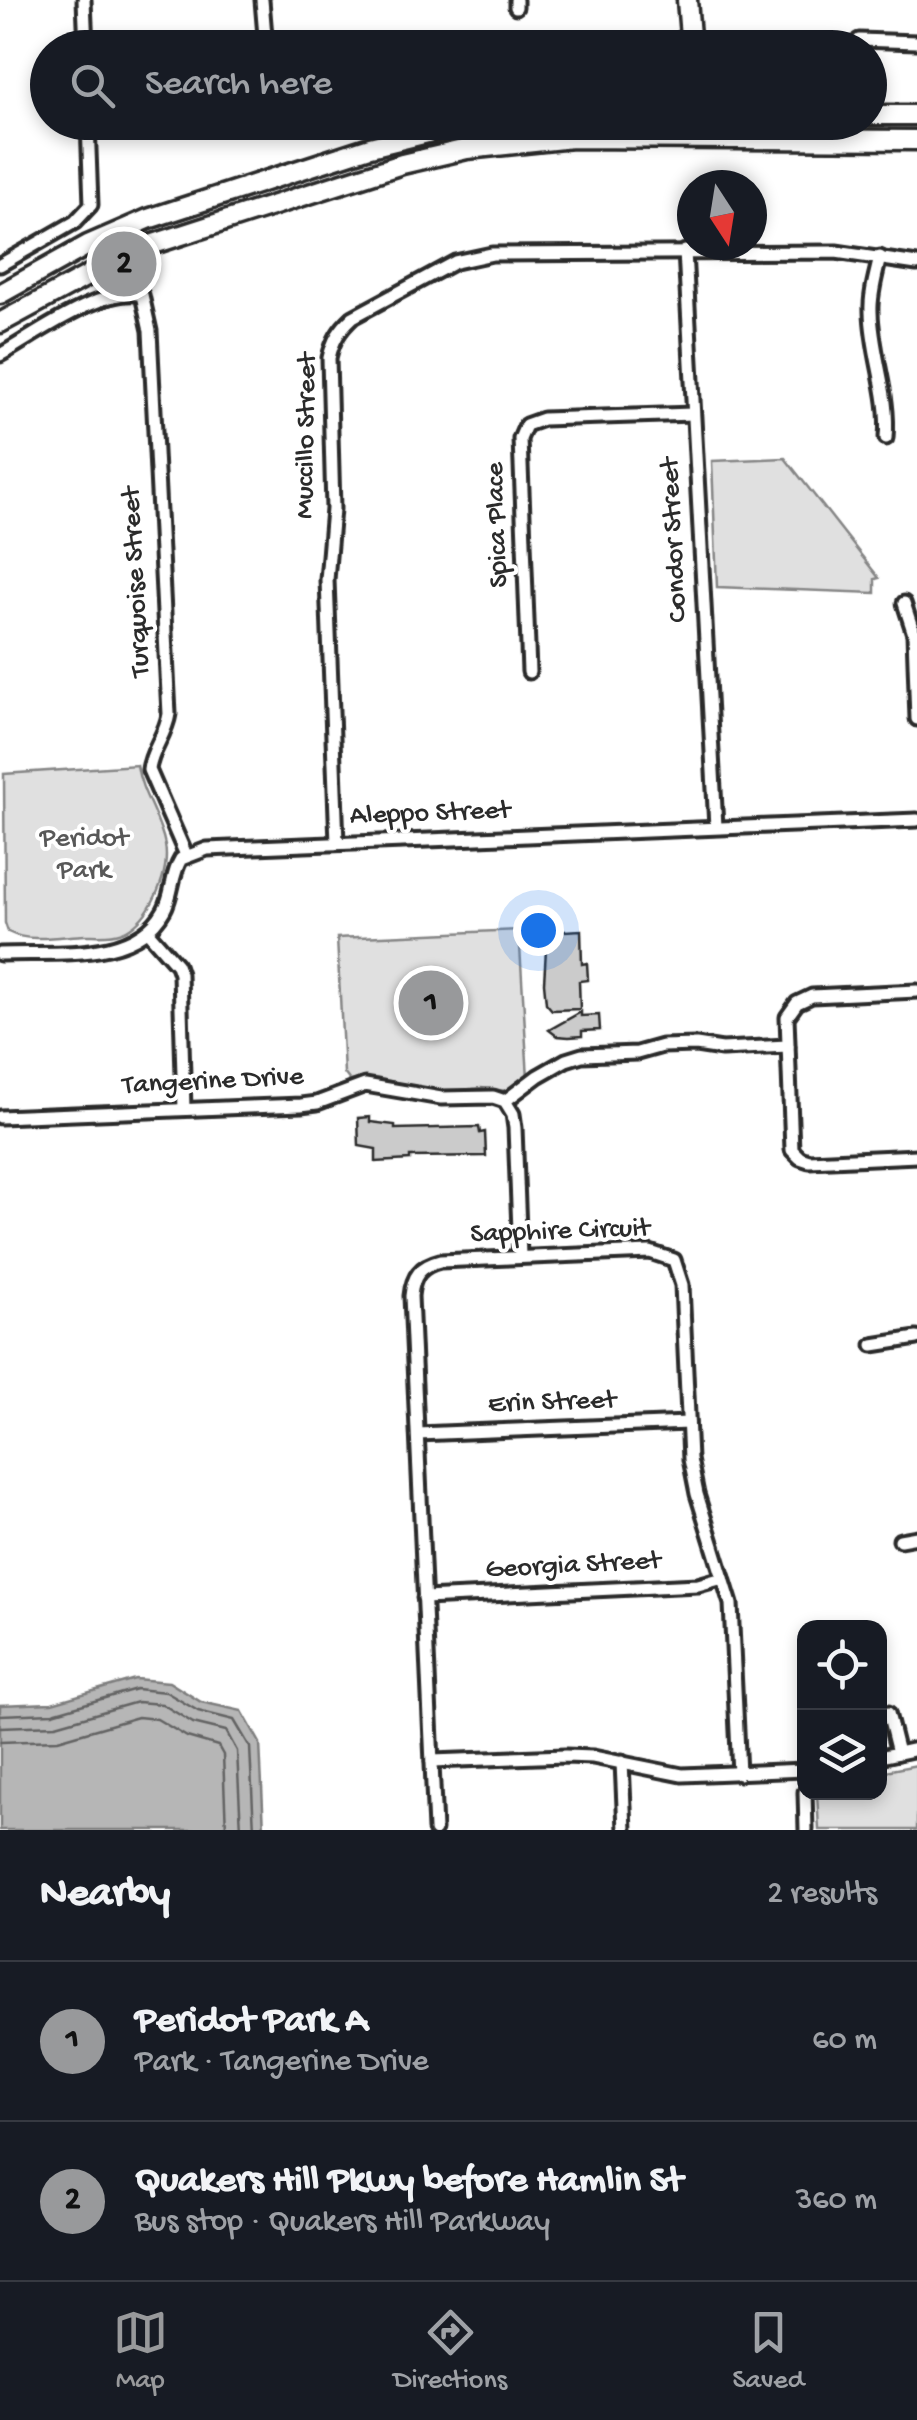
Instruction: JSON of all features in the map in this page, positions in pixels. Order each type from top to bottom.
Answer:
[{"type":"main road","points":[[687,0],[689,30]]},
{"type":"main road","points":[[887,115],[917,116]]},
{"type":"main road","points":[[887,139],[917,140]]},
{"type":"main road","points":[[0,294],[88,245],[148,219],[399,140]]},
{"type":"main road","points":[[0,323],[136,250],[402,164],[466,148],[548,140]]},
{"type":"street","points":[[84,0],[85,30]]},
{"type":"street","points":[[262,0],[264,30]]},
{"type":"street","points":[[887,41],[917,42]]},
{"type":"street","points":[[0,264],[76,222],[91,206],[89,140]]},
{"type":"street","name":"Muccillo Street","points":[[336,843],[327,580],[333,509],[328,358],[333,341],[353,317],[455,262],[492,254],[677,250]]},
{"type":"street","name":"Muccillo Street","points":[[767,251],[836,252],[917,264]]},
{"type":"street","points":[[880,258],[870,305],[887,404],[886,438]]},
{"type":"street","name":"Condor Street","points":[[685,260],[716,827]]},
{"type":"street","name":"Turquoise Street","points":[[0,355],[96,302],[118,293],[142,294],[150,331],[169,714],[167,730],[150,758],[149,770],[186,855]]},
{"type":"street","name":"Spica Place","points":[[529,672],[520,439],[526,426],[544,418],[692,414]]},
{"type":"street","points":[[904,603],[914,634],[917,718]]},
{"type":"street","name":"Aleppo Street","points":[[186,855],[207,848],[917,820]]},
{"type":"street","points":[[0,954],[108,949],[136,941],[148,932],[168,904],[177,866],[186,855]]},
{"type":"street","points":[[148,932],[177,965],[180,974],[184,1109]]},
{"type":"street","points":[[917,992],[812,996],[797,1003],[787,1017],[792,1150],[809,1160],[917,1156]]},
{"type":"street","points":[[520,1256],[516,1128],[505,1102],[538,1076],[582,1055],[637,1053],[662,1046],[788,1046]]},
{"type":"street","name":"Tangerine Drive","points":[[0,1117],[316,1103],[365,1085],[407,1094],[441,1098],[477,1096],[505,1102]]},
{"type":"street","name":"Sapphire Circuit","points":[[435,1830],[411,1296],[418,1272],[440,1261],[650,1252],[674,1260],[682,1285],[694,1477],[733,1625],[739,1774]]},
{"type":"street","points":[[873,1345],[917,1338]]},
{"type":"street","name":"Erin Street","points":[[418,1434],[688,1423]]},
{"type":"street","points":[[900,1540],[917,1537]]},
{"type":"street","name":"Georgia Street","points":[[424,1598],[698,1586],[723,1578]]},
{"type":"street","points":[[888,1713],[898,1753]]},
{"type":"street","points":[[887,1755],[917,1749]]},
{"type":"street","points":[[432,1761],[564,1756],[622,1762],[682,1775],[797,1770]]},
{"type":"street","points":[[622,1762],[625,1830]]},
{"type":"street","points":[[805,1800],[806,1830]]},
{"type":"green space","points":[[785,458],[879,578],[875,579],[875,593],[717,587],[712,461]]},
{"type":"green space","name":"Peridot Park","points":[[137,765],[163,835],[166,855],[162,879],[146,912],[130,928],[114,934],[36,938],[8,932],[4,774]]},
{"type":"green space","points":[[519,930],[528,1078],[507,1091],[481,1088],[441,1092],[375,1078],[350,1081],[344,1073],[337,938]]},
{"type":"green space","points":[[917,1765],[917,1830],[819,1830],[817,1800],[887,1800],[887,1771]]},
{"type":"water","points":[[135,1679],[169,1682],[201,1702],[242,1711],[260,1743],[264,1830],[0,1830],[0,1705],[52,1703]]},
{"type":"building","points":[[581,930],[582,964],[587,963],[588,980],[579,981],[580,1009],[552,1010],[546,1003],[544,983],[547,932]]},
{"type":"building","points":[[581,1012],[581,1016],[599,1015],[600,1030],[569,1037],[557,1036],[549,1030]]},
{"type":"building","points":[[370,1117],[370,1122],[395,1125],[395,1129],[479,1127],[480,1133],[485,1132],[486,1156],[410,1157],[376,1162],[376,1149],[359,1146],[358,1118]]},
{"type":"place","name":"Quakers Hill Pkwy before Hamlin St","points":[[124,264]]},
{"type":"place","name":"Peridot Park A","points":[[431,1003]]}]
